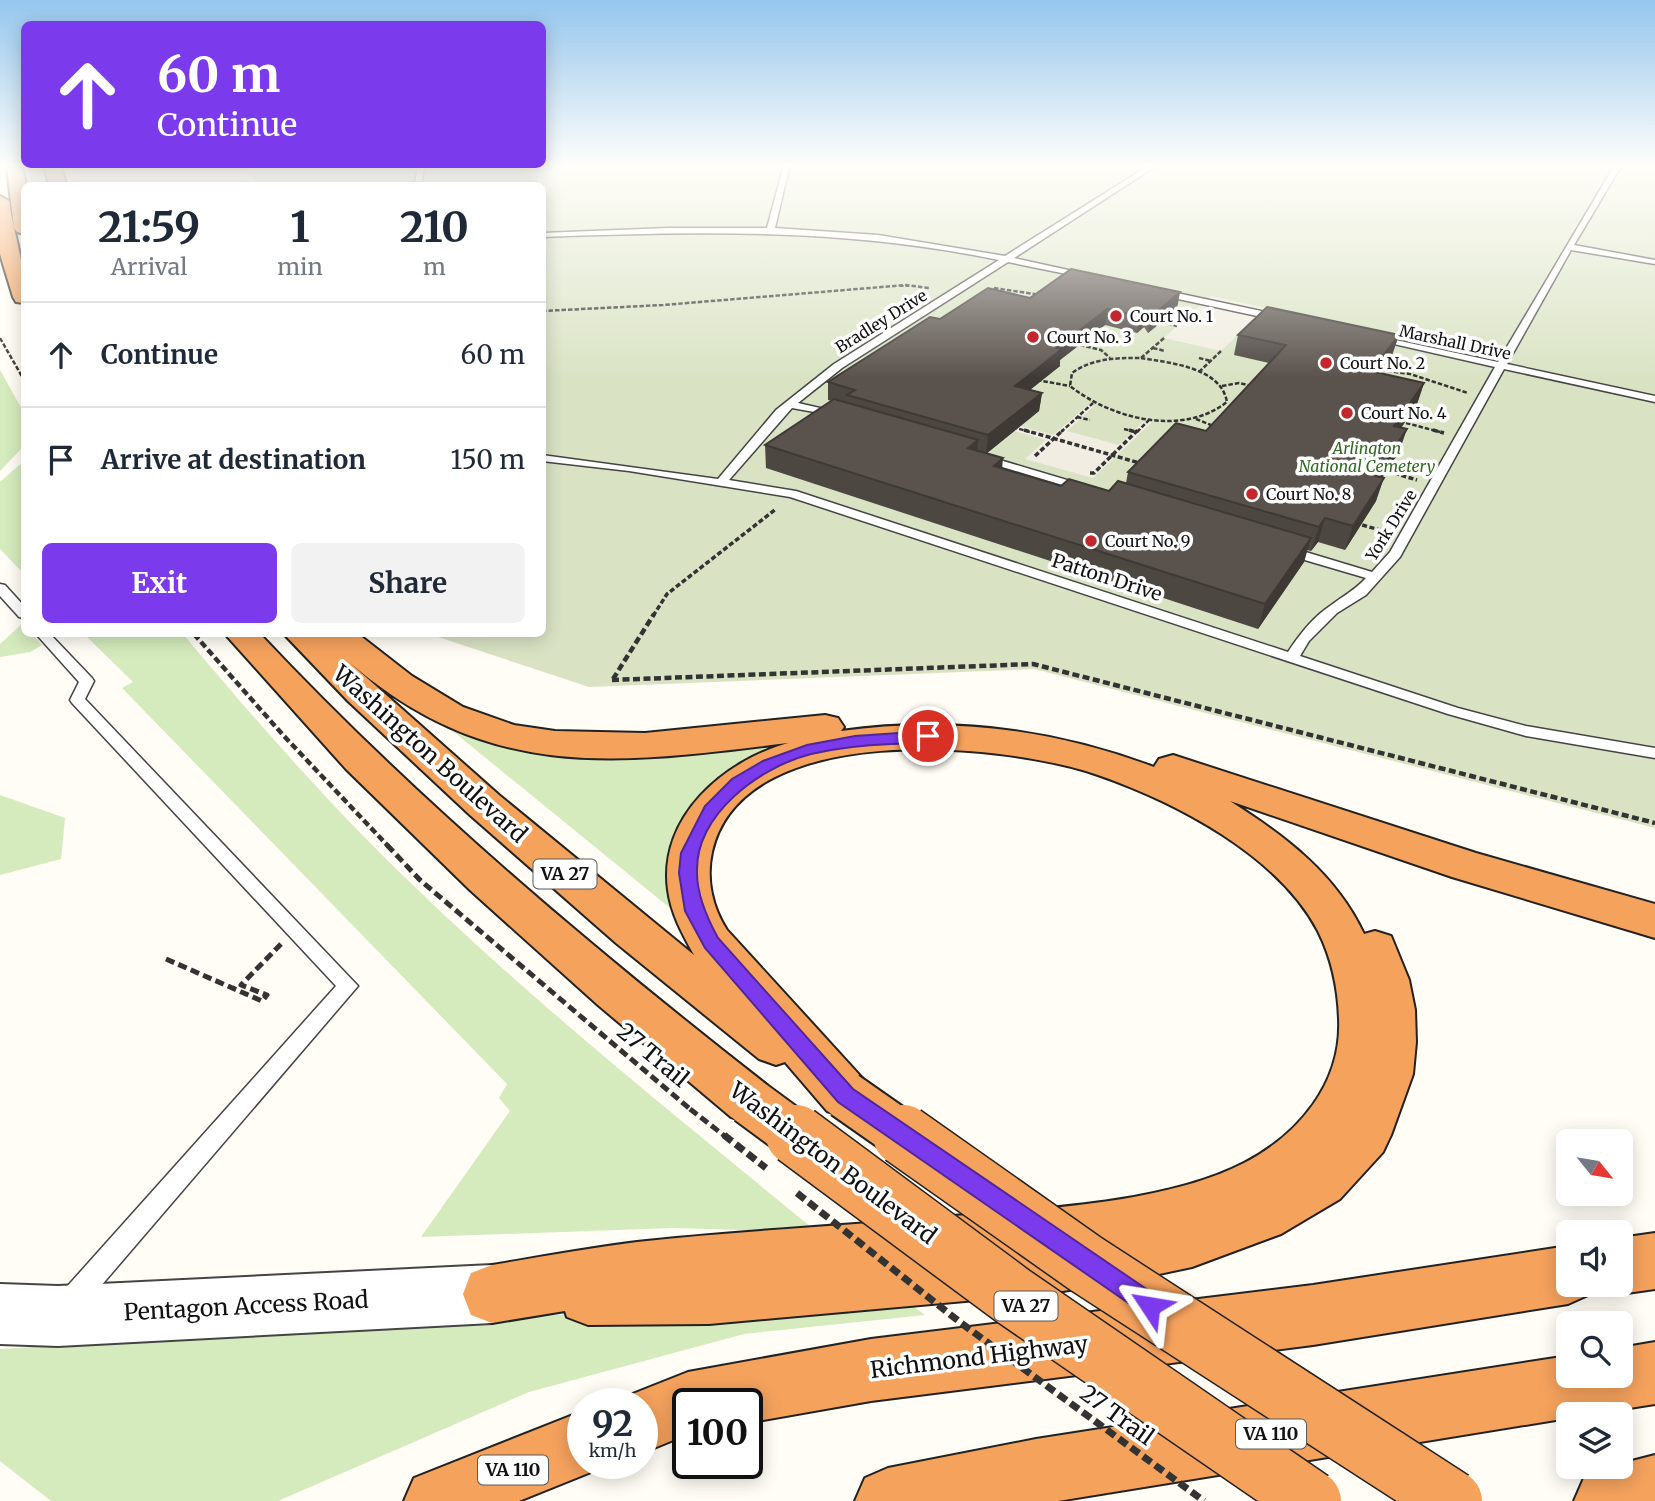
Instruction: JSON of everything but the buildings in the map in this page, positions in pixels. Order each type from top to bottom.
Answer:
[{"type":"highway","points":[[5,238],[21,288]]},
{"type":"highway","points":[[0,257],[16,272]]},
{"type":"highway","name":"Washington Boulevard","points":[[245,637],[371,769],[493,888],[643,1017],[749,1101],[1002,1289],[1311,1501]]},
{"type":"highway","name":"Washington Boulevard","points":[[304,637],[371,704],[473,797],[615,916],[845,1095],[1086,1264],[1452,1501]]},
{"type":"highway","points":[[342,637],[398,685],[442,711],[492,731],[551,743],[586,746],[661,744],[860,723],[935,720],[1040,730],[1138,756],[1479,870],[1655,920]]},
{"type":"highway","points":[[492,1294],[636,1271],[992,1241],[1125,1226],[1233,1195],[1291,1164],[1314,1144],[1347,1100],[1356,1076],[1364,1024],[1358,974],[1339,926],[1314,892],[1289,865],[1268,846],[1217,813],[1139,775],[1063,751],[976,738],[880,738],[807,750],[753,772],[710,810],[690,853],[690,893],[701,929],[711,943],[845,1095]]},
{"type":"highway","points":[[492,1294],[637,1298],[758,1291],[1027,1266],[1132,1252],[1224,1231],[1258,1218],[1320,1184],[1343,1162],[1362,1138],[1377,1114],[1386,1088],[1392,1049],[1392,1005],[1376,952],[1347,901],[1327,877],[1288,842],[1206,789],[1138,756]]},
{"type":"highway","points":[[1633,1264],[1655,1261]]},
{"type":"highway","name":"Richmond Highway","points":[[658,1414],[688,1403],[871,1370],[1313,1315],[1556,1277]]},
{"type":"highway","name":"VA 110","points":[[888,1501],[1036,1472],[1655,1373]]},
{"type":"highway","name":"VA 110","points":[[438,1500],[567,1450]]},
{"type":"highway","points":[[1607,1501],[1655,1488]]},
{"type":"street","name":"Pentagon Access Road","points":[[0,1314],[58,1316],[492,1294]]},
{"type":"lane","points":[[878,238],[1007,260],[1099,280]]},
{"type":"lane","name":"Bradley Drive","points":[[721,482],[756,437],[790,404],[838,366],[1041,238]]},
{"type":"lane","name":"York Drive","points":[[1291,658],[1303,639],[1332,610],[1361,592],[1376,577],[1405,538],[1574,238]]},
{"type":"lane","points":[[1569,247],[1655,262]]},
{"type":"lane","points":[[1152,291],[1286,320]]},
{"type":"lane","name":"Marshall Drive","points":[[1367,337],[1655,399]]},
{"type":"lane","points":[[790,404],[855,420]]},
{"type":"lane","points":[[971,454],[1097,492]]},
{"type":"lane","name":"Patton Drive","points":[[546,459],[792,494],[1453,711],[1526,731],[1655,753]]},
{"type":"lane","points":[[1266,544],[1376,577]]},
{"type":"lane","points":[[0,588],[21,611]]},
{"type":"lane","points":[[48,639],[87,681],[77,700],[348,986],[58,1316]]},
{"type":"path","points":[[972,283],[1052,298]]},
{"type":"path","points":[[546,311],[663,305],[906,285],[953,295]]},
{"type":"path","points":[[1161,322],[1177,326]]},
{"type":"path","points":[[0,338],[21,375]]},
{"type":"path","points":[[1141,358],[1164,338]]},
{"type":"path","points":[[1080,345],[1101,350],[1111,359]]},
{"type":"path","points":[[1153,348],[1165,351]]},
{"type":"path","points":[[1199,372],[1221,351]]},
{"type":"path","points":[[1070,386],[1070,378],[1086,363],[1141,358],[1172,364],[1199,372],[1226,391],[1227,402],[1221,408],[1196,419]]},
{"type":"path","points":[[1199,358],[1211,361]]},
{"type":"path","points":[[1172,364],[1177,361]]},
{"type":"path","points":[[1381,370],[1410,374],[1485,397]]},
{"type":"path","points":[[1029,378],[1070,386],[1093,403],[1114,411],[1151,418],[1196,419],[1223,429]]},
{"type":"path","points":[[1222,386],[1239,383],[1260,388]]},
{"type":"path","points":[[1033,461],[1035,455],[1093,403]]},
{"type":"path","points":[[1077,417],[1090,420]]},
{"type":"path","points":[[1086,476],[1094,473],[1151,418]]},
{"type":"path","points":[[1406,423],[1462,437]]},
{"type":"path","points":[[1010,426],[1152,466]]},
{"type":"path","points":[[1124,429],[1136,432]]},
{"type":"path","points":[[1387,471],[1434,485]]},
{"type":"path","points":[[792,494],[667,594],[612,680],[1033,664],[1655,823]]},
{"type":"path","points":[[1351,521],[1405,538]]},
{"type":"path","name":"27 Trail","points":[[197,637],[283,735],[419,880],[690,1109],[777,1177]]},
{"type":"path","points":[[166,958],[262,1001],[267,995],[242,985],[295,930]]},
{"type":"path","name":"27 Trail","points":[[788,1186],[961,1322],[1204,1501]]},
{"type":"green space","name":"Arlington National Cemetery","points":[[546,238],[1655,238],[1655,828],[1034,669],[589,687],[438,637],[546,637]]},
{"type":"green space","points":[[0,370],[21,408],[21,449],[0,471]]},
{"type":"green space","points":[[21,464],[21,571],[0,549],[0,482]]},
{"type":"green space","points":[[21,625],[21,637],[35,637],[42,645],[30,652],[0,657],[0,644]]},
{"type":"green space","points":[[87,637],[186,637],[324,795],[463,933],[613,1064],[817,1232],[673,1228],[421,1237],[510,1111],[499,1098],[507,1084],[122,688],[133,682]]},
{"type":"green space","points":[[444,724],[478,737],[818,736],[717,786],[681,917]]},
{"type":"green space","points":[[0,795],[65,818],[61,859],[0,875]]},
{"type":"green space","points":[[897,1294],[925,1315],[744,1334],[529,1392],[278,1501],[51,1501],[0,1461],[0,1349]]},
{"type":"shaded area","points":[[1211,296],[1266,308],[1221,351],[1164,338]]},
{"type":"shaded area","points":[[1089,404],[1094,406],[1067,431],[1119,445],[1145,420],[1153,421],[1093,478],[1025,459],[1046,440],[993,425],[999,420],[1053,435]]},
{"type":"place","name":"Court No. 1","points":[[1116,316]]},
{"type":"place","name":"Court No. 3","points":[[1033,337]]},
{"type":"place","name":"Court No. 2","points":[[1326,363]]},
{"type":"place","name":"Court No. 4","points":[[1347,413]]},
{"type":"place","name":"Court No. 8","points":[[1252,494]]},
{"type":"place","name":"Court No. 9","points":[[1091,541]]},
{"type":"route","points":[[928,736],[880,738],[807,750],[768,764],[738,783],[710,810],[690,853],[690,893],[701,929],[845,1095],[1065,1250],[1150,1306]]}]
